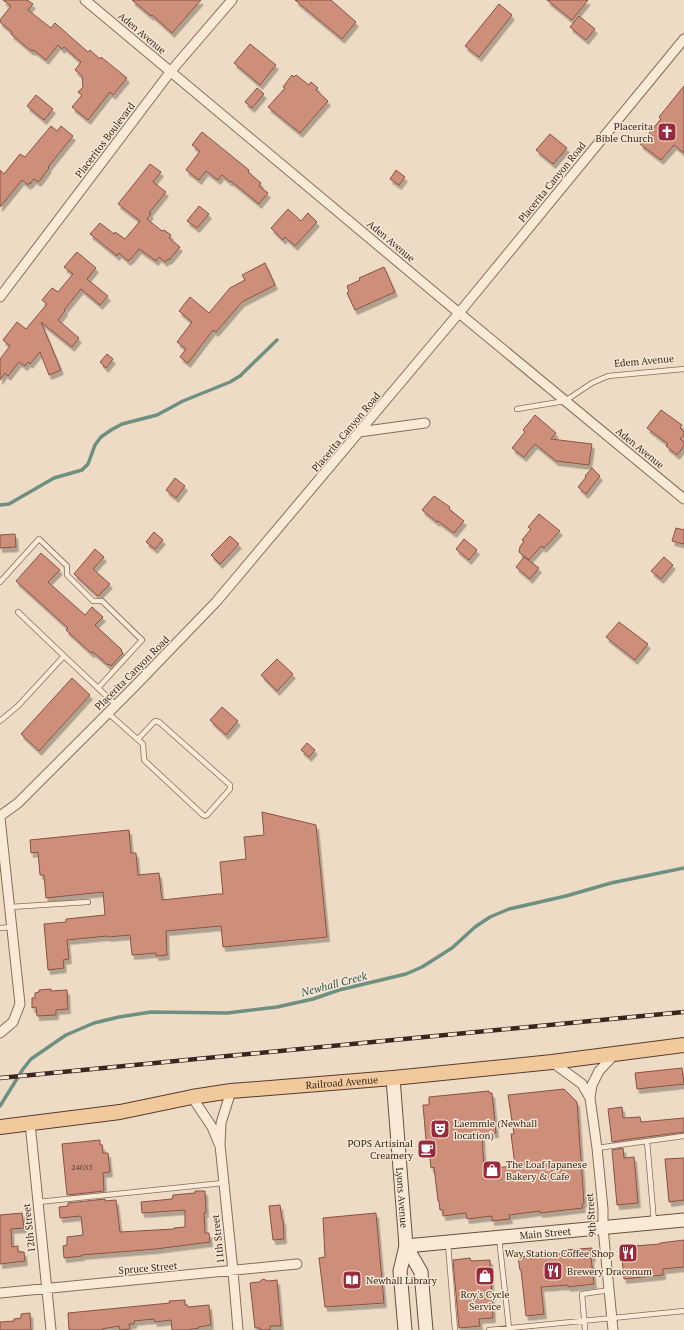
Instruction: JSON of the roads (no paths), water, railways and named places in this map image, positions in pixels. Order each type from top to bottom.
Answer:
[{"type":"main road","name":"Railroad Avenue","points":[[6,1126],[120,1112],[192,1097],[231,1091],[393,1078],[552,1062],[684,1046]]},
{"type":"main road","name":"Lyons Avenue","points":[[393,1078],[406,1246],[400,1271],[405,1330]]},
{"type":"main road","name":"Main Street","points":[[406,1246],[655,1224],[684,1220]]},
{"type":"main road","name":"Lyons Avenue","points":[[406,1246],[421,1272],[426,1330]]},
{"type":"street","name":"Aden Avenue","points":[[85,0],[684,499]]},
{"type":"street","name":"Placeritos Boulevard","points":[[0,297],[171,71],[232,0]]},
{"type":"street","name":"Placerita Canyon Road","points":[[0,817],[18,802],[116,705],[216,602],[460,313],[684,39]]},
{"type":"street","points":[[359,432],[425,423]]},
{"type":"street","points":[[0,817],[20,1004],[13,1022],[0,1033]]},
{"type":"street","name":"9th Street","points":[[613,1330],[597,1148],[590,1098],[592,1085],[599,1071],[615,1054]]},
{"type":"street","name":"9th Street","points":[[552,1062],[582,1084],[590,1098]]},
{"type":"street","name":"11th Street","points":[[231,1091],[222,1123],[220,1145],[238,1330]]},
{"type":"street","name":"11th Street","points":[[192,1097],[212,1127],[220,1145]]},
{"type":"street","name":"12th Street","points":[[30,1123],[51,1330]]},
{"type":"street","name":"Spruce Street","points":[[0,1293],[297,1264]]},
{"type":"lane","name":"Edem Avenue","points":[[517,409],[565,401],[592,383],[608,376],[684,369]]},
{"type":"lane","points":[[0,582],[39,539],[67,566],[67,575],[93,601],[102,601],[142,640],[98,688]]},
{"type":"lane","points":[[18,612],[116,705]]},
{"type":"lane","points":[[0,721],[18,706],[64,656]]},
{"type":"lane","points":[[108,712],[143,744],[144,760],[203,815],[207,815],[230,789],[230,785],[159,722],[155,721],[138,739]]},
{"type":"lane","points":[[10,907],[88,902]]},
{"type":"lane","points":[[0,928],[12,927]]},
{"type":"lane","points":[[597,1148],[684,1136]]},
{"type":"lane","points":[[647,1140],[655,1224]]},
{"type":"lane","points":[[38,1202],[223,1183]]},
{"type":"lane","points":[[499,1238],[509,1328]]},
{"type":"lane","points":[[448,1242],[455,1330]]},
{"type":"lane","points":[[584,1330],[582,1294],[610,1290]]},
{"type":"lane","points":[[489,1330],[684,1311]]},
{"type":"waterway","points":[[0,505],[9,504],[54,478],[82,470],[88,464],[95,445],[101,437],[122,424],[157,415],[183,401],[230,382],[240,376],[277,340]]},
{"type":"waterway","name":"Newhall Creek","points":[[0,1106],[31,1059],[66,1035],[94,1023],[151,1012],[227,1013],[277,1007],[313,999],[339,990],[406,974],[422,967],[452,948],[475,927],[490,917],[509,909],[566,896],[611,883],[684,868]]},
{"type":"railway","points":[[0,1078],[684,1012]]},
{"type":"place","name":"Placerita Bible Church","points":[[667,132]]},
{"type":"place","name":"Laemmle (Newhall location)","points":[[440,1129]]},
{"type":"place","name":"POPS Artisinal Creamery","points":[[427,1149]]},
{"type":"place","name":"The Loaf Japanese Bakery & Cafe","points":[[492,1170]]},
{"type":"place","name":"Way Station Coffee Shop","points":[[628,1253]]},
{"type":"place","name":"Brewery Draconum","points":[[553,1271]]},
{"type":"place","name":"Roy's Cycle Service","points":[[485,1276]]},
{"type":"place","name":"Newhall Library","points":[[352,1280]]}]
